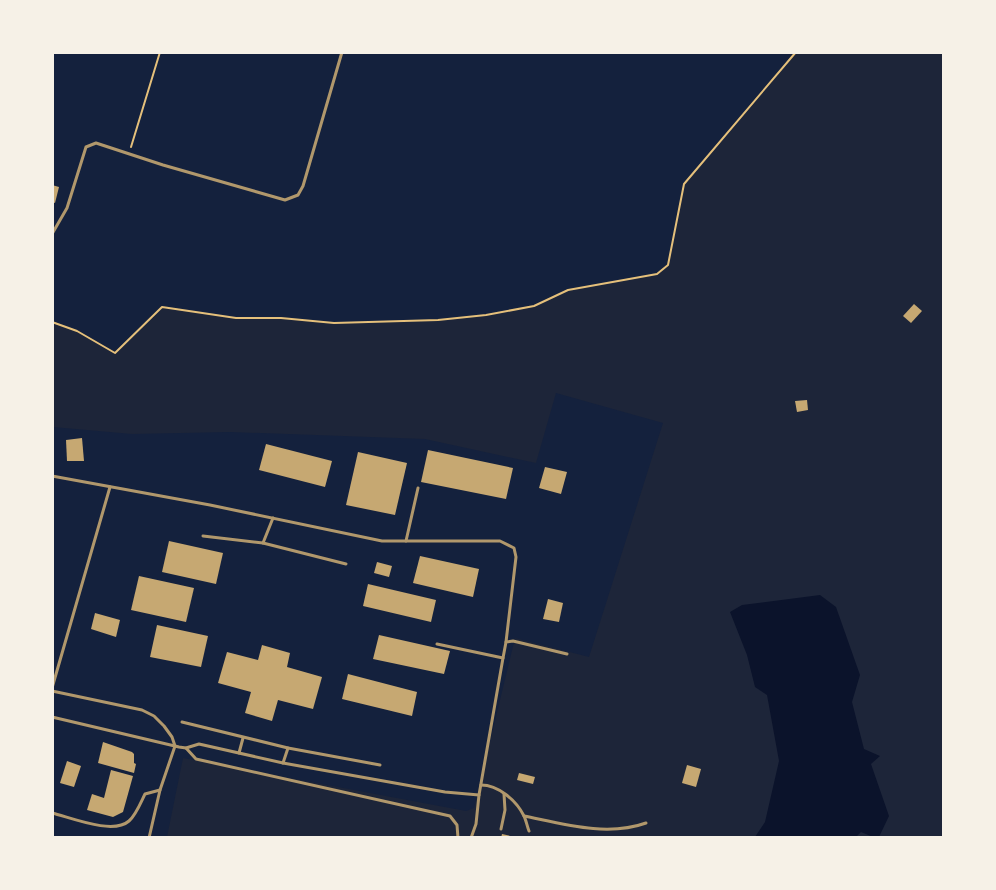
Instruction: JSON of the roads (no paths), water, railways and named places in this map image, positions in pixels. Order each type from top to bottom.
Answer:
[{"type":"lane","points":[[52,234],[66,208],[86,147],[96,142],[129,155],[285,200],[298,195],[303,186],[342,52]]},
{"type":"lane","points":[[52,476],[210,505],[382,541],[500,541],[514,548],[516,557],[506,642],[479,795],[476,824],[471,838]]},
{"type":"lane","points":[[110,487],[52,690],[142,710],[154,716],[172,737],[175,746],[160,790],[149,838]]},
{"type":"lane","points":[[406,541],[418,488]]},
{"type":"lane","points":[[263,543],[273,518]]},
{"type":"lane","points":[[203,536],[263,543],[346,564]]},
{"type":"lane","points":[[506,642],[519,642],[567,654]]},
{"type":"lane","points":[[437,644],[503,658]]},
{"type":"lane","points":[[52,717],[175,746],[186,748],[199,744],[283,763],[445,792],[479,795]]},
{"type":"lane","points":[[182,722],[288,748],[380,764]]},
{"type":"lane","points":[[239,753],[242,738]]},
{"type":"lane","points":[[186,748],[196,759],[450,816],[457,825],[458,838]]},
{"type":"lane","points":[[283,763],[288,748]]},
{"type":"lane","points":[[481,785],[490,785],[513,802],[524,816],[529,831]]},
{"type":"lane","points":[[52,813],[113,828],[124,825],[131,820],[146,794],[160,790]]},
{"type":"lane","points":[[501,828],[505,810],[504,794]]},
{"type":"lane","points":[[524,816],[572,826],[616,829],[632,828],[646,823]]}]
